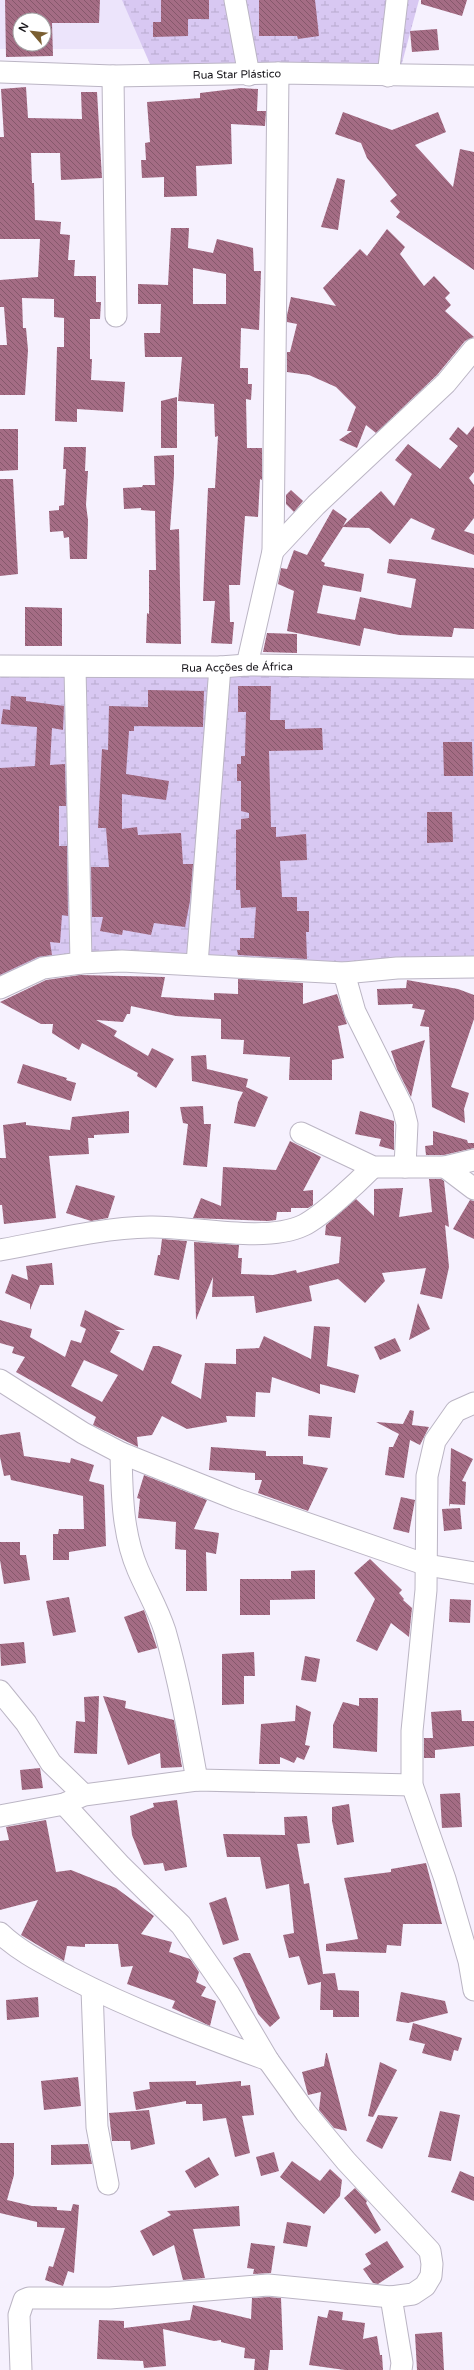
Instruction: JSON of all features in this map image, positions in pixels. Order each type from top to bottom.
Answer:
[{"type":"street","points":[[235,0],[249,75]]},
{"type":"street","points":[[388,76],[397,0]]},
{"type":"street","name":"Rua Star Plástico","points":[[0,72],[113,76],[249,75],[278,73],[388,76],[474,76]]},
{"type":"street","points":[[247,665],[273,550],[278,73]]},
{"type":"street","points":[[113,76],[116,316]]},
{"type":"street","points":[[273,550],[316,506],[446,384],[474,349]]},
{"type":"street","name":"Rua Acções de África","points":[[0,666],[220,667],[247,665],[474,668]]},
{"type":"street","points":[[75,667],[82,963]]},
{"type":"street","points":[[197,964],[220,667]]},
{"type":"street","points":[[0,988],[43,968],[82,963],[122,961],[344,972],[396,968],[474,967]]},
{"type":"street","points":[[344,972],[355,1012],[403,1108],[407,1124],[405,1168]]},
{"type":"street","points":[[301,1133],[373,1167],[445,1167],[474,1160]]},
{"type":"street","points":[[0,1250],[99,1230],[151,1227],[256,1234],[288,1230],[304,1225],[373,1167]]},
{"type":"street","points":[[445,1167],[474,1189]]},
{"type":"street","points":[[0,1380],[83,1432],[121,1453],[236,1499],[427,1565],[474,1573]]},
{"type":"street","points":[[474,1403],[456,1410],[435,1441],[427,1476],[427,1565],[412,1731],[412,1785],[445,1879],[469,1961],[474,1990]]},
{"type":"street","points":[[121,1453],[122,1508],[129,1543],[138,1570],[153,1599],[164,1630],[176,1672],[197,1780]]},
{"type":"street","points":[[0,1691],[26,1723],[51,1763],[84,1795]]},
{"type":"street","points":[[0,1816],[64,1804],[84,1795],[197,1780],[412,1785]]},
{"type":"street","points":[[21,2370],[19,2315],[24,2300],[29,2298],[110,2298],[268,2286],[391,2297],[413,2294],[425,2286],[431,2276],[432,2264],[430,2251],[306,2113],[268,2060],[229,1994],[181,1924],[121,1866],[64,1804]]},
{"type":"street","points":[[0,1933],[13,1946],[92,1989],[173,2026],[268,2060]]},
{"type":"street","points":[[92,1989],[97,2127],[108,2184]]},
{"type":"street","points":[[391,2297],[402,2363],[401,2370]]},
{"type":"shaded area","points":[[0,0],[162,0],[163,49],[52,49],[52,12],[12,12],[12,49],[0,49]]},
{"type":"green space","points":[[122,0],[419,0],[402,63],[393,85],[150,64]]},
{"type":"green space","points":[[0,659],[474,674],[474,975],[58,969],[0,992]]},
{"type":"building","points":[[5,0],[100,0],[99,23],[52,23],[53,56],[6,57]]},
{"type":"building","points":[[161,0],[209,0],[209,19],[188,19],[188,36],[153,37],[153,22],[161,22]]},
{"type":"building","points":[[259,0],[315,0],[319,36],[298,39],[297,36],[259,36]]},
{"type":"building","points":[[421,0],[467,0],[462,16],[421,4]]},
{"type":"building","points":[[437,29],[439,50],[412,52],[410,31]]},
{"type":"building","points":[[26,87],[28,118],[82,119],[81,92],[97,92],[102,178],[61,180],[60,153],[31,153],[32,183],[34,183],[35,220],[61,222],[60,234],[70,235],[68,260],[75,260],[74,276],[96,276],[96,302],[101,302],[100,319],[90,319],[90,359],[92,359],[91,380],[125,382],[123,412],[77,409],[77,422],[55,421],[57,347],[64,347],[64,318],[54,317],[54,299],[22,298],[23,328],[26,328],[28,350],[25,395],[0,395],[0,345],[7,345],[4,307],[0,307],[0,280],[38,277],[40,239],[0,239],[0,137],[4,137],[1,89]]},
{"type":"building","points":[[241,88],[258,89],[257,111],[266,111],[265,126],[231,124],[232,164],[196,166],[197,196],[164,197],[164,177],[142,178],[141,160],[146,160],[145,143],[150,142],[147,102],[200,98],[200,93]]},
{"type":"building","points":[[343,112],[392,130],[438,112],[446,132],[415,145],[453,187],[460,149],[474,152],[474,270],[396,217],[400,212],[390,201],[397,195],[367,158],[361,143],[335,134]]},
{"type":"building","points":[[337,178],[345,180],[338,230],[321,227]]},
{"type":"building","points":[[171,228],[189,228],[188,248],[213,253],[217,239],[253,248],[254,271],[261,271],[259,330],[241,328],[240,368],[248,368],[248,384],[252,384],[251,400],[246,399],[247,448],[262,448],[262,480],[260,479],[258,517],[245,516],[240,585],[229,585],[230,622],[234,622],[232,644],[211,643],[215,601],[203,601],[208,488],[215,488],[218,436],[215,437],[214,404],[178,401],[182,357],[145,357],[144,333],[160,333],[161,304],[138,304],[138,284],[168,285]],"holes":[[[193,268],[226,274],[226,304],[193,304]]]},
{"type":"building","points":[[387,229],[405,247],[400,254],[424,286],[434,276],[450,293],[445,298],[451,305],[445,311],[474,337],[465,341],[437,375],[376,433],[366,425],[357,448],[339,440],[352,431],[347,431],[356,407],[336,387],[309,375],[287,372],[287,352],[290,352],[297,324],[287,322],[287,315],[291,297],[336,306],[323,288],[360,249],[367,256]]},
{"type":"building","points":[[177,397],[177,448],[161,448],[161,401]]},
{"type":"building","points":[[474,426],[474,472],[469,478],[474,485],[474,518],[464,531],[474,534],[474,555],[431,539],[435,529],[411,518],[390,544],[369,528],[343,527],[321,561],[325,563],[324,566],[364,574],[361,592],[323,585],[317,613],[355,620],[360,597],[411,608],[416,579],[387,573],[389,559],[474,568],[474,629],[454,628],[452,637],[399,635],[364,628],[360,646],[287,631],[294,591],[278,584],[281,568],[287,569],[294,550],[307,555],[333,509],[347,519],[343,526],[381,491],[394,506],[412,474],[395,460],[408,444],[440,469],[458,446],[449,439],[458,427],[467,435]]},
{"type":"building","points":[[0,429],[18,429],[18,470],[0,471]]},
{"type":"building","points":[[64,447],[86,447],[85,471],[88,471],[86,505],[88,520],[87,559],[70,559],[69,537],[64,538],[63,531],[50,532],[49,511],[59,510],[59,506],[64,505],[66,469],[63,469]]},
{"type":"building","points":[[174,455],[170,530],[179,529],[181,644],[146,643],[147,613],[149,614],[149,570],[156,570],[155,511],[141,510],[141,508],[124,509],[123,488],[155,485],[154,456]]},
{"type":"building","points":[[0,479],[13,479],[18,574],[0,576]]},
{"type":"building","points":[[291,490],[303,501],[294,512],[286,504],[286,495]]},
{"type":"building","points":[[25,607],[62,608],[62,646],[25,646]]},
{"type":"building","points":[[267,633],[297,634],[297,653],[263,652]]},
{"type":"building","points":[[238,686],[271,686],[270,720],[285,720],[285,729],[322,728],[323,750],[269,751],[271,827],[276,827],[276,837],[306,834],[307,860],[280,861],[282,897],[297,897],[297,911],[309,911],[309,932],[306,932],[307,959],[238,955],[237,950],[240,950],[240,938],[254,938],[256,907],[241,908],[240,890],[236,890],[236,830],[241,829],[241,819],[249,818],[249,813],[241,811],[241,781],[237,781],[237,764],[241,764],[241,756],[245,756],[246,712],[238,712]]},
{"type":"building","points":[[148,690],[204,691],[203,727],[134,726],[134,731],[129,731],[126,774],[169,781],[166,800],[122,794],[122,829],[137,827],[138,835],[181,833],[183,864],[193,864],[190,901],[185,927],[154,923],[151,935],[123,930],[122,935],[100,931],[103,917],[92,917],[91,867],[109,867],[106,828],[98,828],[102,749],[108,750],[109,706],[148,707]]},
{"type":"building","points":[[11,696],[26,697],[26,701],[64,706],[63,730],[52,728],[50,765],[65,764],[66,806],[59,806],[59,846],[67,846],[68,916],[62,915],[60,943],[50,942],[52,955],[38,957],[0,975],[0,768],[35,766],[37,727],[1,724],[3,709],[10,710]]},
{"type":"building","points":[[443,742],[472,742],[473,776],[444,776]]},
{"type":"building","points":[[427,812],[452,812],[453,842],[427,843]]},
{"type":"building","points":[[80,975],[165,977],[161,997],[214,1000],[214,993],[238,994],[238,979],[303,983],[303,1004],[337,994],[347,1024],[338,1026],[344,1058],[332,1060],[332,1080],[289,1080],[290,1057],[243,1054],[244,1040],[221,1039],[221,1019],[176,1016],[131,1006],[130,1014],[127,1014],[123,1022],[96,1020],[117,1031],[114,1036],[148,1056],[152,1048],[174,1059],[156,1088],[137,1076],[138,1073],[82,1043],[79,1050],[52,1033],[53,1024],[41,1024],[0,1002],[46,980]]},
{"type":"building","points":[[407,980],[458,989],[474,995],[474,1019],[451,1087],[469,1093],[464,1109],[465,1123],[432,1107],[429,1027],[420,1026],[425,1010],[412,1008],[413,1004],[378,1005],[377,989],[406,988]]},
{"type":"building","points":[[425,1040],[411,1097],[397,1069],[391,1051]]},
{"type":"building","points":[[206,1055],[207,1069],[248,1079],[246,1087],[268,1097],[255,1127],[234,1123],[238,1102],[243,1092],[192,1081],[191,1056]]},
{"type":"building","points":[[23,1064],[67,1078],[66,1080],[76,1083],[71,1101],[17,1083]]},
{"type":"building","points":[[203,1106],[204,1124],[211,1124],[207,1167],[183,1165],[188,1124],[183,1123],[180,1107]]},
{"type":"building","points":[[129,1111],[129,1133],[94,1135],[94,1138],[88,1138],[89,1154],[49,1156],[56,1218],[4,1224],[2,1205],[0,1205],[0,1158],[6,1158],[3,1125],[26,1122],[26,1125],[70,1130],[72,1117]]},
{"type":"building","points":[[360,1111],[394,1121],[394,1150],[379,1146],[381,1139],[355,1134]]},
{"type":"building","points":[[433,1131],[467,1140],[468,1143],[474,1143],[474,1148],[444,1155],[426,1155],[425,1146],[433,1145]]},
{"type":"building","points":[[290,1141],[321,1157],[303,1191],[313,1190],[313,1205],[308,1208],[291,1208],[291,1212],[277,1212],[276,1220],[268,1221],[193,1218],[201,1198],[221,1206],[223,1167],[276,1170]]},
{"type":"building","points":[[429,1179],[441,1179],[444,1181],[449,1227],[445,1225],[449,1267],[442,1299],[420,1294],[426,1268],[382,1273],[385,1281],[365,1303],[338,1279],[309,1286],[312,1301],[256,1313],[254,1296],[212,1297],[213,1277],[196,1320],[194,1242],[239,1245],[238,1258],[242,1258],[241,1274],[273,1275],[296,1270],[297,1273],[339,1263],[341,1237],[325,1235],[326,1225],[356,1199],[374,1216],[374,1189],[403,1188],[399,1217],[432,1212]]},
{"type":"building","points":[[76,1185],[115,1196],[108,1218],[91,1221],[66,1213]]},
{"type":"building","points":[[470,1200],[474,1201],[474,1239],[453,1229]]},
{"type":"building","points":[[162,1239],[187,1241],[179,1280],[154,1275],[158,1255],[160,1255]]},
{"type":"building","points":[[52,1263],[54,1285],[40,1285],[30,1310],[30,1304],[5,1293],[12,1274],[28,1280],[26,1266]]},
{"type":"building","points":[[418,1303],[430,1329],[409,1340]]},
{"type":"building","points":[[85,1310],[125,1330],[115,1330],[120,1332],[110,1352],[143,1371],[153,1346],[159,1346],[182,1355],[171,1383],[201,1399],[205,1363],[236,1364],[236,1349],[259,1348],[264,1336],[311,1359],[314,1326],[330,1327],[327,1366],[359,1375],[355,1393],[320,1384],[320,1394],[272,1377],[270,1393],[256,1392],[255,1417],[226,1416],[227,1422],[187,1429],[162,1416],[152,1435],[137,1437],[138,1447],[93,1425],[96,1417],[16,1372],[25,1357],[12,1353],[14,1347],[0,1343],[0,1320],[32,1329],[30,1337],[65,1357],[71,1340],[81,1343],[86,1329],[80,1326]],"holes":[[[84,1360],[118,1375],[102,1402],[71,1386]]]},
{"type":"building","points":[[395,1338],[401,1351],[380,1360],[374,1347]]},
{"type":"building","points":[[410,1410],[414,1411],[412,1425],[429,1427],[420,1445],[410,1440],[404,1478],[385,1475],[389,1447],[393,1447],[399,1434],[376,1422],[403,1424]]},
{"type":"building","points":[[309,1415],[332,1417],[330,1438],[308,1436]]},
{"type":"building","points":[[20,1432],[24,1456],[70,1463],[71,1458],[94,1465],[89,1481],[104,1485],[106,1546],[69,1552],[69,1560],[53,1560],[53,1534],[58,1534],[59,1529],[84,1529],[83,1496],[11,1480],[10,1475],[4,1476],[0,1457],[0,1435]]},
{"type":"building","points":[[211,1447],[266,1451],[266,1456],[303,1456],[303,1464],[328,1468],[308,1511],[258,1493],[262,1480],[255,1480],[255,1473],[209,1470]]},
{"type":"building","points":[[451,1448],[473,1459],[462,1481],[466,1482],[465,1505],[450,1504],[449,1507]]},
{"type":"building","points":[[144,1475],[207,1500],[194,1529],[219,1533],[216,1554],[206,1552],[207,1591],[186,1591],[186,1550],[175,1549],[176,1522],[138,1518],[140,1499],[137,1498]]},
{"type":"building","points":[[401,1497],[415,1500],[409,1533],[393,1529]]},
{"type":"building","points":[[460,1508],[462,1529],[444,1531],[442,1509]]},
{"type":"building","points":[[0,1542],[20,1542],[20,1555],[26,1555],[30,1580],[4,1584],[0,1560]]},
{"type":"building","points":[[370,1559],[402,1590],[399,1593],[404,1599],[403,1600],[412,1608],[409,1637],[391,1623],[377,1651],[356,1641],[375,1599],[354,1573]]},
{"type":"building","points":[[315,1570],[315,1599],[270,1600],[270,1615],[240,1615],[240,1579],[291,1579],[291,1571]]},
{"type":"building","points":[[69,1597],[76,1632],[53,1636],[46,1601]]},
{"type":"building","points":[[450,1599],[471,1600],[470,1623],[449,1622]]},
{"type":"building","points":[[144,1610],[157,1648],[138,1653],[124,1617]]},
{"type":"building","points":[[24,1642],[26,1663],[1,1666],[0,1644]]},
{"type":"building","points":[[254,1652],[255,1676],[244,1676],[244,1704],[222,1705],[222,1654]]},
{"type":"building","points":[[305,1656],[320,1659],[316,1682],[301,1680]]},
{"type":"building","points":[[99,1696],[97,1754],[74,1753],[76,1721],[85,1722],[84,1697]]},
{"type":"building","points":[[103,1696],[126,1701],[125,1708],[174,1720],[182,1767],[161,1768],[160,1753],[128,1765]]},
{"type":"building","points":[[359,1698],[378,1698],[377,1752],[333,1748],[333,1725],[343,1702],[359,1706]]},
{"type":"building","points":[[296,1705],[311,1712],[305,1745],[310,1746],[304,1760],[297,1757],[294,1763],[280,1757],[280,1764],[259,1764],[261,1724],[295,1721]]},
{"type":"building","points":[[461,1710],[462,1721],[474,1721],[474,1746],[435,1750],[435,1758],[424,1758],[424,1738],[433,1738],[431,1712]]},
{"type":"building","points":[[40,1768],[43,1788],[22,1790],[20,1770]]},
{"type":"building","points":[[460,1793],[462,1827],[442,1828],[440,1794]]},
{"type":"building","points":[[177,1800],[187,1867],[165,1871],[163,1863],[144,1865],[132,1835],[130,1816],[154,1807],[153,1803]]},
{"type":"building","points":[[349,1804],[354,1842],[337,1845],[332,1821],[332,1807]]},
{"type":"building","points":[[307,1816],[310,1843],[297,1844],[304,1884],[309,1883],[323,1974],[335,1973],[338,1990],[359,1991],[359,2017],[333,2017],[333,2010],[320,2010],[321,1982],[308,1985],[299,1956],[289,1958],[283,1935],[294,1933],[289,1884],[266,1889],[260,1857],[227,1857],[223,1834],[285,1835],[284,1817]]},
{"type":"building","points":[[46,1820],[56,1872],[71,1870],[116,1888],[154,1916],[141,1934],[172,1942],[169,1952],[190,1959],[199,1972],[196,1982],[206,1987],[201,1996],[216,2001],[210,2026],[172,2008],[175,2001],[127,1984],[133,1966],[121,1967],[118,1944],[85,1944],[85,1947],[67,1946],[64,1961],[21,1935],[38,1900],[0,1910],[0,1841],[9,1840],[6,1827]]},
{"type":"building","points":[[426,1863],[442,1924],[403,1924],[401,1946],[387,1945],[386,1953],[326,1951],[326,1944],[358,1939],[344,1878],[391,1872],[391,1869]]},
{"type":"building","points":[[226,1897],[239,1940],[223,1945],[209,1903]]},
{"type":"building","points":[[244,1953],[250,1953],[280,2018],[270,2027],[258,2014],[233,1958]]},
{"type":"building","points":[[401,1992],[445,2001],[448,2013],[408,2023],[396,2021]]},
{"type":"building","points":[[38,1997],[39,2017],[7,2020],[6,2000]]},
{"type":"building","points":[[413,2023],[462,2038],[458,2051],[454,2050],[451,2061],[422,2053],[425,2044],[409,2040]]},
{"type":"building","points":[[326,2053],[347,2131],[334,2128],[319,2110],[321,2092],[308,2095],[302,2072],[324,2066]]},
{"type":"building","points":[[380,2062],[397,2070],[373,2117],[368,2116]]},
{"type":"building","points":[[78,2077],[81,2106],[44,2110],[41,2081]]},
{"type":"building","points":[[196,2081],[196,2085],[241,2081],[241,2086],[250,2085],[254,2115],[242,2116],[250,2153],[235,2157],[226,2118],[203,2121],[202,2104],[186,2104],[186,2101],[136,2110],[133,2092],[150,2089],[149,2082]]},
{"type":"building","points":[[149,2110],[155,2144],[131,2150],[130,2141],[112,2141],[109,2113]]},
{"type":"building","points":[[440,2111],[460,2115],[451,2161],[428,2157]]},
{"type":"building","points":[[378,2115],[398,2117],[382,2149],[366,2141]]},
{"type":"building","points":[[0,2143],[14,2143],[14,2175],[7,2200],[32,2206],[57,2207],[57,2210],[71,2211],[73,2204],[79,2205],[74,2273],[68,2271],[63,2286],[45,2280],[49,2266],[53,2267],[65,2228],[37,2227],[37,2222],[0,2213]]},
{"type":"building","points":[[88,2144],[92,2164],[51,2165],[51,2145]]},
{"type":"building","points":[[274,2152],[279,2171],[261,2176],[256,2157]]},
{"type":"building","points":[[209,2157],[219,2175],[195,2188],[185,2171]]},
{"type":"building","points":[[292,2161],[320,2181],[330,2169],[342,2180],[340,2196],[324,2214],[280,2177]]},
{"type":"building","points":[[460,2171],[474,2177],[474,2201],[451,2192]]},
{"type":"building","points":[[355,2188],[367,2201],[366,2203],[381,2230],[375,2234],[344,2198]]},
{"type":"building","points":[[239,2206],[240,2226],[193,2229],[205,2278],[183,2280],[174,2245],[153,2256],[140,2231],[171,2215],[167,2211]]},
{"type":"building","points":[[287,2222],[311,2226],[307,2247],[283,2243]]},
{"type":"building","points":[[387,2241],[404,2267],[378,2284],[373,2283],[363,2269],[371,2264],[365,2254]]},
{"type":"building","points":[[251,2243],[275,2246],[271,2273],[253,2274],[254,2269],[247,2268]]},
{"type":"building","points":[[252,2298],[281,2298],[283,2350],[270,2350],[268,2370],[254,2370],[255,2359],[244,2358],[245,2348],[221,2342],[221,2340],[214,2341],[163,2329],[166,2366],[144,2368],[143,2361],[97,2359],[99,2320],[124,2321],[124,2328],[190,2320],[193,2305],[251,2319]]},
{"type":"building","points":[[329,2310],[343,2312],[342,2320],[365,2323],[363,2339],[377,2336],[380,2355],[382,2355],[383,2370],[345,2370],[309,2365],[318,2316],[327,2318]]},
{"type":"building","points":[[442,2332],[444,2370],[417,2370],[415,2334]]}]
